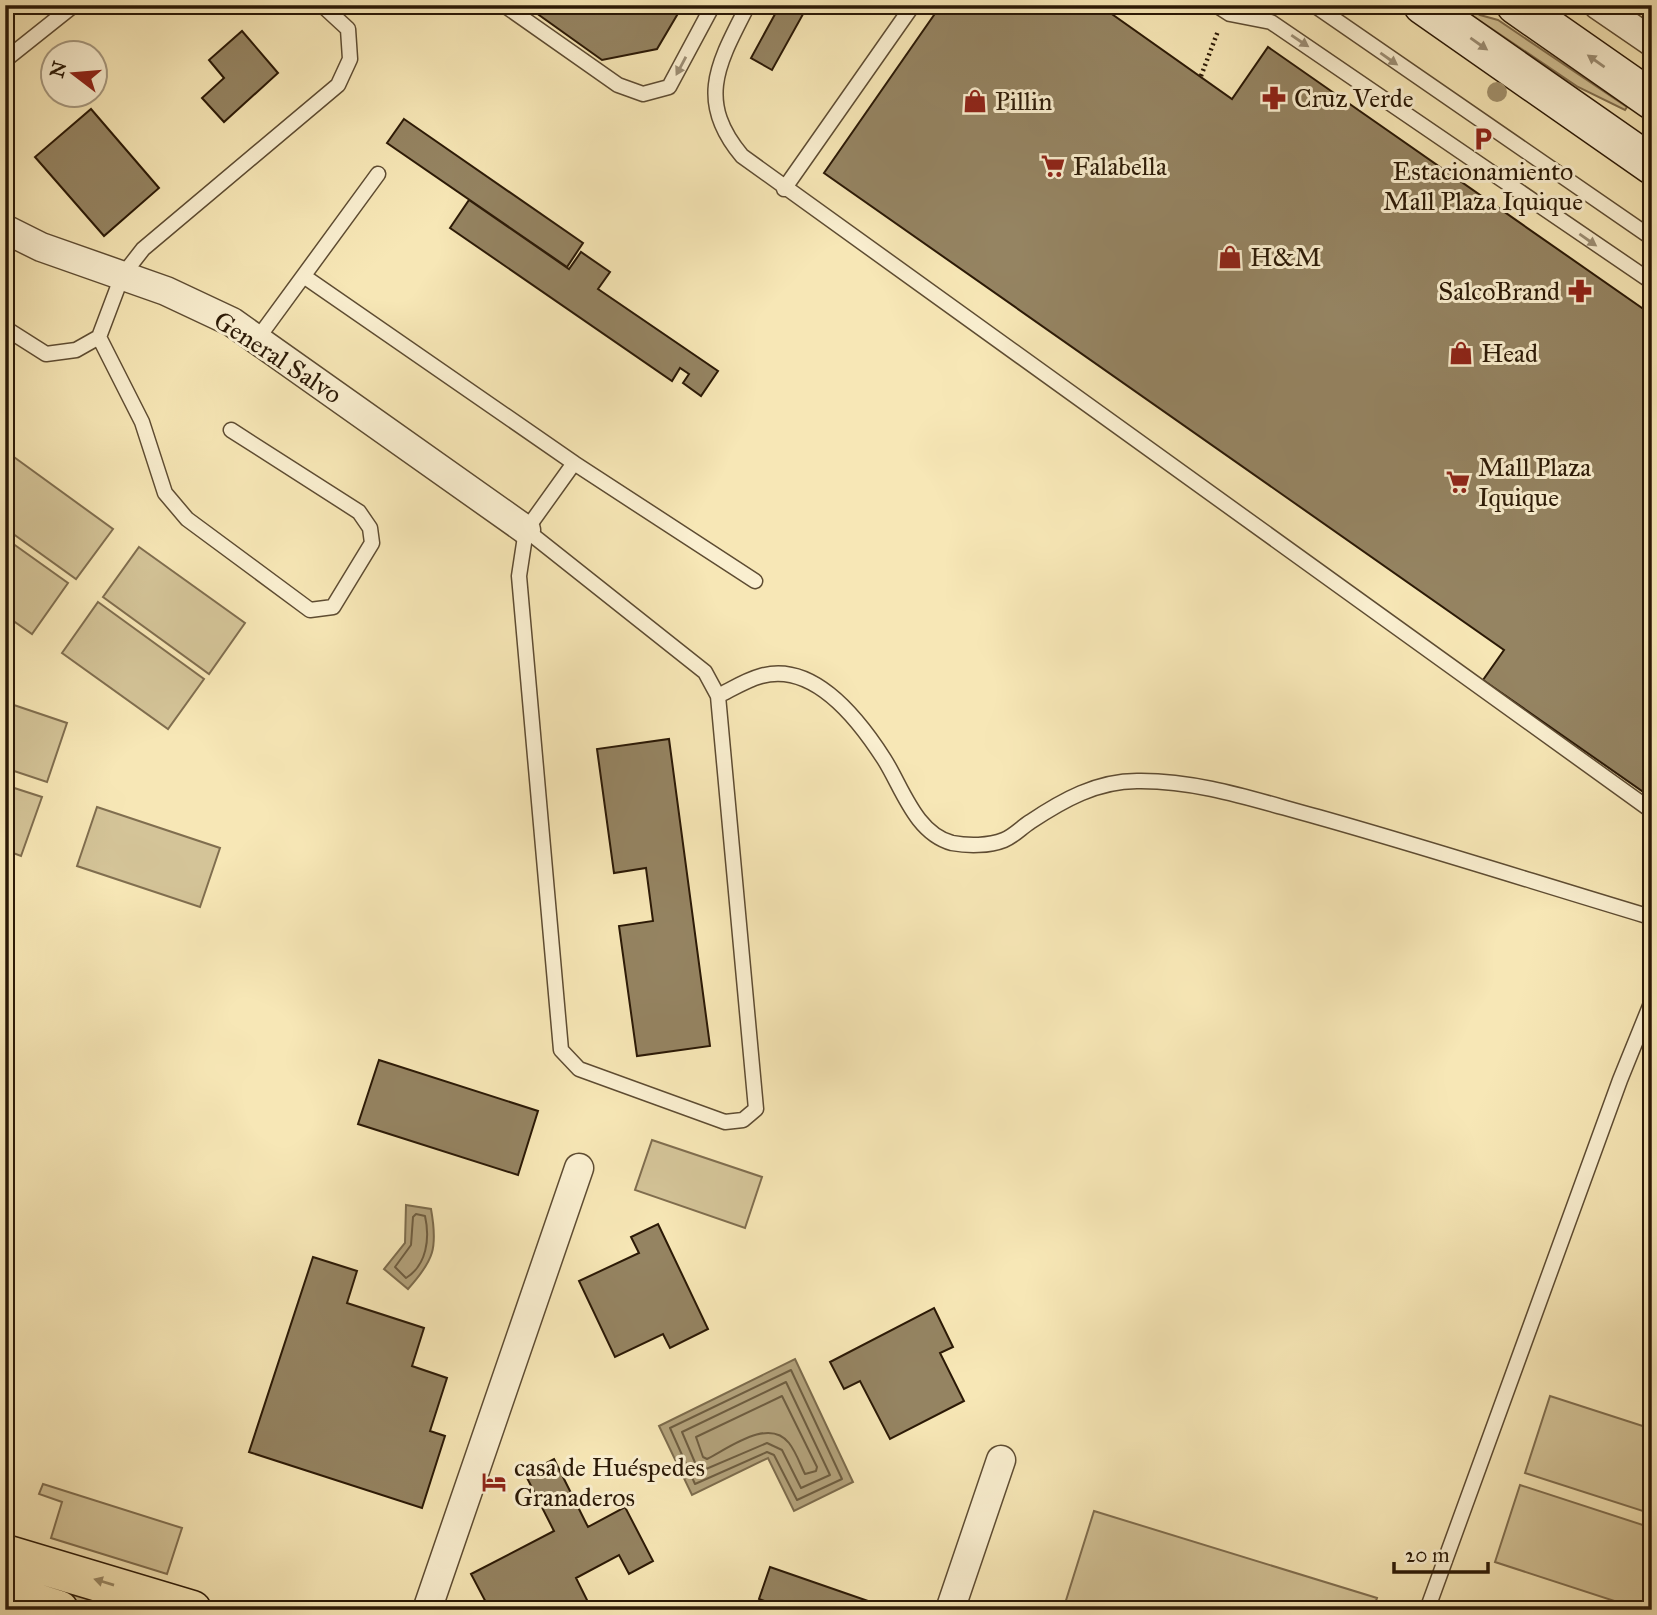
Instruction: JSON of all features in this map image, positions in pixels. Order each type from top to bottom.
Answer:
[{"type":"main road","points":[[1423,5],[1651,164]]},
{"type":"main road","points":[[1516,5],[1652,100]]},
{"type":"main road","points":[[5,1554],[192,1610]]},
{"type":"main road","points":[[5,1593],[59,1610]]},
{"type":"street","points":[[1599,5],[1652,43]]},
{"type":"street","name":"General Salvo","points":[[5,229],[41,247],[166,290],[258,338],[526,530]]},
{"type":"street","points":[[427,1610],[579,1168]]},
{"type":"street","points":[[950,1610],[1000,1460]]},
{"type":"lane","points":[[5,60],[74,5]]},
{"type":"lane","points":[[5,328],[46,354],[76,351],[99,337],[122,276],[143,249],[338,85],[350,59],[348,29],[322,5]]},
{"type":"lane","points":[[505,5],[618,85],[643,94],[669,87],[713,5]]},
{"type":"lane","points":[[748,5],[719,61],[713,89],[716,113],[727,138],[742,156],[784,189],[1652,811]]},
{"type":"lane","points":[[784,189],[913,5]]},
{"type":"lane","points":[[1314,5],[1652,238]]},
{"type":"lane","points":[[1220,8],[1271,22],[1652,282]]},
{"type":"lane","points":[[258,338],[377,174]]},
{"type":"lane","points":[[305,276],[574,463],[755,581]]},
{"type":"lane","points":[[99,337],[142,422],[165,493],[187,519],[310,610],[333,607],[372,544],[370,528],[359,512],[231,430]]},
{"type":"lane","points":[[526,530],[705,671],[718,696],[756,1109],[743,1120],[725,1122],[579,1069],[561,1051],[520,576],[526,530],[574,463]]},
{"type":"lane","points":[[718,696],[762,675],[800,676],[819,688],[862,727],[922,823],[950,842],[978,845],[1005,840],[1032,821],[1099,784],[1135,780],[1176,782],[1220,790],[1355,828],[1647,916],[1652,922]]},
{"type":"lane","points":[[1427,1610],[1620,1080],[1652,1001]]},
{"type":"path","points":[[1200,76],[1220,8]]},
{"type":"shaded area","points":[[1463,5],[1480,15],[1498,20],[1627,107],[1625,110],[1578,87],[1458,6]]},
{"type":"shaded area","points":[[7,452],[113,529],[76,579],[5,528]]},
{"type":"shaded area","points":[[5,538],[68,583],[32,634],[5,615]]},
{"type":"shaded area","points":[[139,547],[245,623],[209,674],[103,597]]},
{"type":"shaded area","points":[[98,602],[204,679],[168,729],[62,653]]},
{"type":"shaded area","points":[[5,702],[67,723],[47,782],[5,768]]},
{"type":"shaded area","points":[[5,785],[42,797],[21,856],[5,850]]},
{"type":"shaded area","points":[[97,807],[220,848],[200,907],[77,866]]},
{"type":"shaded area","points":[[652,1140],[762,1177],[745,1228],[635,1190]]},
{"type":"shaded area","points":[[1550,1396],[1652,1429],[1652,1514],[1525,1473]]},
{"type":"shaded area","points":[[43,1484],[182,1528],[167,1574],[51,1538],[62,1502],[39,1494]]},
{"type":"shaded area","points":[[1520,1485],[1652,1528],[1651,1610],[1642,1610],[1495,1562]]},
{"type":"shaded area","points":[[1094,1511],[1377,1598],[1373,1610],[1063,1610]]},
{"type":"shaded area","points":[[57,1585],[137,1610],[106,1610],[54,1594]]},
{"type":"water","points":[[406,1205],[431,1209],[434,1234],[429,1261],[408,1289],[384,1269],[405,1243]]},
{"type":"water","points":[[795,1359],[853,1482],[794,1511],[768,1458],[692,1495],[659,1426]]},
{"type":"building","points":[[525,5],[683,5],[657,49],[602,60]]},
{"type":"building","points":[[780,5],[807,7],[772,70],[751,58]]},
{"type":"building","name":"Mall Plaza Iquique","points":[[941,5],[1099,5],[1232,99],[1268,47],[1652,315],[1652,798],[1483,680],[1504,650],[824,173]]},
{"type":"building","points":[[242,31],[278,73],[224,122],[202,98],[224,78],[209,60]]},
{"type":"building","points":[[91,109],[159,188],[104,236],[35,157]]},
{"type":"building","points":[[404,119],[583,243],[567,267],[387,143]]},
{"type":"building","points":[[469,200],[569,269],[581,252],[610,272],[598,289],[718,371],[701,396],[683,383],[689,374],[680,368],[672,381],[450,228]]},
{"type":"building","points":[[669,739],[710,1046],[637,1056],[619,926],[653,921],[646,868],[614,873],[597,749]]},
{"type":"building","points":[[379,1060],[538,1111],[518,1175],[358,1124]]},
{"type":"building","points":[[658,1224],[708,1329],[670,1348],[663,1334],[615,1357],[579,1281],[639,1253],[631,1237]]},
{"type":"building","points":[[313,1257],[357,1271],[347,1303],[424,1328],[412,1366],[447,1378],[430,1431],[445,1436],[422,1508],[249,1452]]},
{"type":"building","points":[[934,1308],[953,1347],[940,1353],[964,1401],[890,1439],[860,1381],[844,1389],[830,1362]]},
{"type":"building","points":[[554,1459],[588,1527],[625,1507],[653,1561],[629,1574],[619,1555],[576,1578],[592,1610],[518,1610],[515,1604],[504,1610],[490,1610],[471,1574],[554,1531],[525,1474]]},
{"type":"building","points":[[770,1567],[894,1610],[789,1610],[759,1599]]},
{"type":"place","name":"Cruz Verde","points":[[1274,98]]},
{"type":"place","name":"Pillin","points":[[975,101]]},
{"type":"place","name":"Estacionamiento Mall Plaza Iquique","points":[[1483,139]]},
{"type":"place","name":"Falabella","points":[[1053,166]]},
{"type":"place","name":"H&M","points":[[1230,257]]},
{"type":"place","name":"SalcoBrand","points":[[1580,291]]},
{"type":"place","name":"Head","points":[[1461,353]]},
{"type":"place","name":"Mall Plaza Iquique","points":[[1458,482]]},
{"type":"place","name":"casa de Huéspedes Granaderos","points":[[494,1482]]}]
